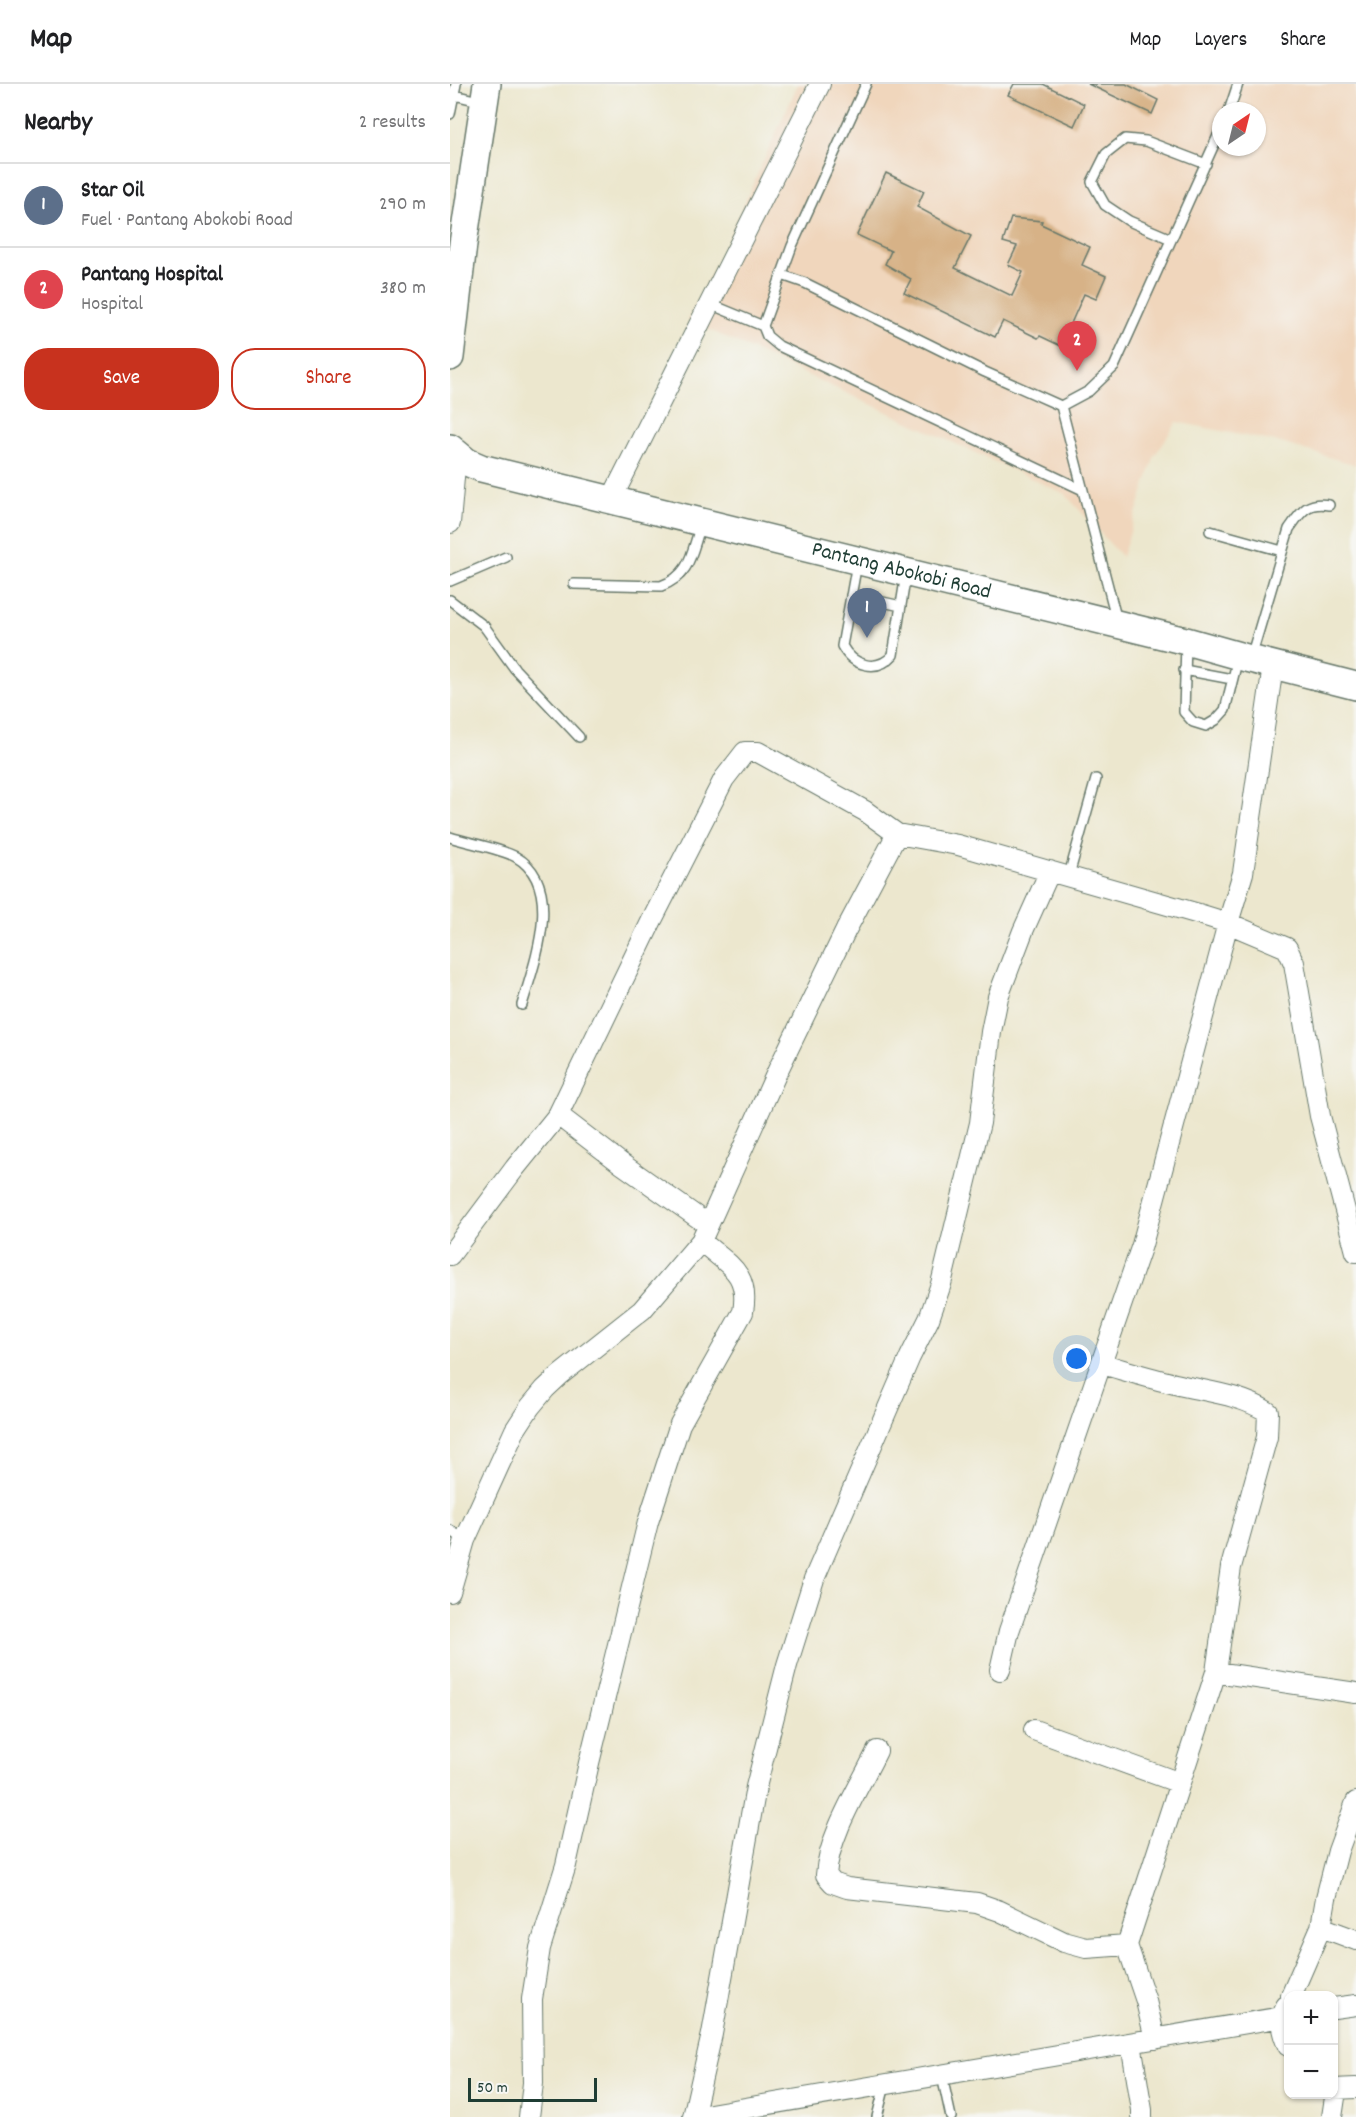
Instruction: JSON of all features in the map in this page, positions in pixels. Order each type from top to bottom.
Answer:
[{"type":"street","points":[[611,501],[820,84]]},
{"type":"street","points":[[450,357],[457,243],[485,93]]},
{"type":"street","points":[[450,523],[453,451]]},
{"type":"street","name":"Pantang Abokobi Road","points":[[453,451],[481,468],[1186,641],[1249,665],[1356,686]]},
{"type":"street","points":[[1000,1670],[1009,1631],[1142,1245],[1243,873],[1249,665]]},
{"type":"street","points":[[450,1255],[558,1115],[657,910],[724,779],[745,752],[758,752],[769,757],[865,812],[897,834],[958,846],[1059,873],[1228,923],[1282,944],[1292,956],[1320,1116],[1356,1252]]},
{"type":"street","points":[[450,1592],[457,1535],[515,1431],[537,1398],[560,1375],[642,1310],[704,1233],[841,940],[897,834]]},
{"type":"street","points":[[1059,873],[1023,931],[999,997],[991,1032],[980,1123],[941,1284],[929,1319],[910,1357],[814,1580],[787,1665],[756,1787],[712,2034],[693,2117],[792,2108],[885,2085],[1155,2039],[1284,2012]]},
{"type":"street","points":[[529,2117],[533,2083],[532,1999],[540,1948],[566,1865],[645,1532],[680,1424],[743,1312],[745,1300],[742,1278],[704,1233],[622,1164],[558,1115]]},
{"type":"street","points":[[1102,1364],[1176,1385],[1220,1392],[1268,1412],[1269,1429],[1231,1567],[1216,1672],[1127,1945],[1146,2001],[1155,2039]]},
{"type":"street","points":[[1216,1672],[1356,1693]]},
{"type":"street","points":[[1034,1730],[1180,1784]]},
{"type":"street","points":[[877,1751],[841,1825],[827,1862],[826,1875],[833,1883],[847,1888],[977,1903],[1000,1911],[1064,1942],[1086,1948],[1127,1945]]},
{"type":"street","points":[[1293,1991],[1321,1927],[1338,1851],[1356,1802]]},
{"type":"street","points":[[1321,1927],[1356,1940]]},
{"type":"street","points":[[1338,2007],[1356,2005]]},
{"type":"street","points":[[1131,2043],[1142,2117]]},
{"type":"street","points":[[1338,2090],[1356,2088]]},
{"type":"street","points":[[1332,2117],[1334,2099]]},
{"type":"lane","points":[[450,114],[456,84]]},
{"type":"lane","points":[[866,84],[792,246],[763,326],[767,336],[779,346],[1083,490]]},
{"type":"lane","points":[[1232,102],[1238,84]]},
{"type":"lane","points":[[452,95],[485,93]]},
{"type":"lane","points":[[1170,239],[1129,221],[1105,205],[1092,182],[1106,154],[1125,139],[1146,141],[1206,164]]},
{"type":"lane","points":[[1061,406],[1089,391],[1114,366],[1212,150]]},
{"type":"lane","points":[[782,275],[805,283],[986,372],[1061,406]]},
{"type":"lane","points":[[710,304],[763,326]]},
{"type":"lane","points":[[1061,406],[1118,625]]},
{"type":"lane","points":[[1186,641],[1184,712],[1193,722],[1206,726],[1216,720],[1225,710],[1249,665],[1289,530],[1309,506],[1317,503],[1329,505]]},
{"type":"lane","points":[[574,584],[661,586],[674,581],[682,574],[688,563],[702,523]]},
{"type":"lane","points":[[1210,531],[1282,551]]},
{"type":"lane","points":[[450,580],[506,557]]},
{"type":"lane","points":[[857,561],[842,646],[854,661],[878,666],[886,663],[892,655],[906,573]]},
{"type":"lane","points":[[851,596],[901,606]]},
{"type":"lane","points":[[450,600],[484,626],[515,669],[579,737]]},
{"type":"lane","points":[[1184,670],[1249,665]]},
{"type":"lane","points":[[1059,873],[1096,779]]},
{"type":"lane","points":[[450,837],[514,856],[530,867],[537,880],[544,910],[539,946],[522,1005]]},
{"type":"lane","points":[[942,2076],[951,2117]]},
{"type":"lane","points":[[877,2117],[885,2085]]},
{"type":"shaded area","points":[[798,84],[1356,84],[1356,465],[1281,443],[1177,422],[1155,455],[1122,557],[1065,494],[688,320],[722,253]]},
{"type":"building","points":[[1014,84],[1043,84],[1084,104],[1074,126],[1008,95]]},
{"type":"building","points":[[1088,84],[1126,84],[1158,100],[1152,114]]},
{"type":"building","points":[[886,173],[924,191],[917,207],[971,236],[955,268],[1012,296],[1023,272],[1008,265],[1017,246],[1003,242],[1011,218],[1042,221],[1041,224],[1090,247],[1082,265],[1106,276],[1096,299],[1084,294],[1061,346],[1003,321],[995,337],[904,293],[911,279],[885,264],[891,251],[857,235]]},
{"type":"place","name":"Pantang Hospital","points":[[1077,371]]},
{"type":"place","name":"Star Oil","points":[[867,638]]}]
